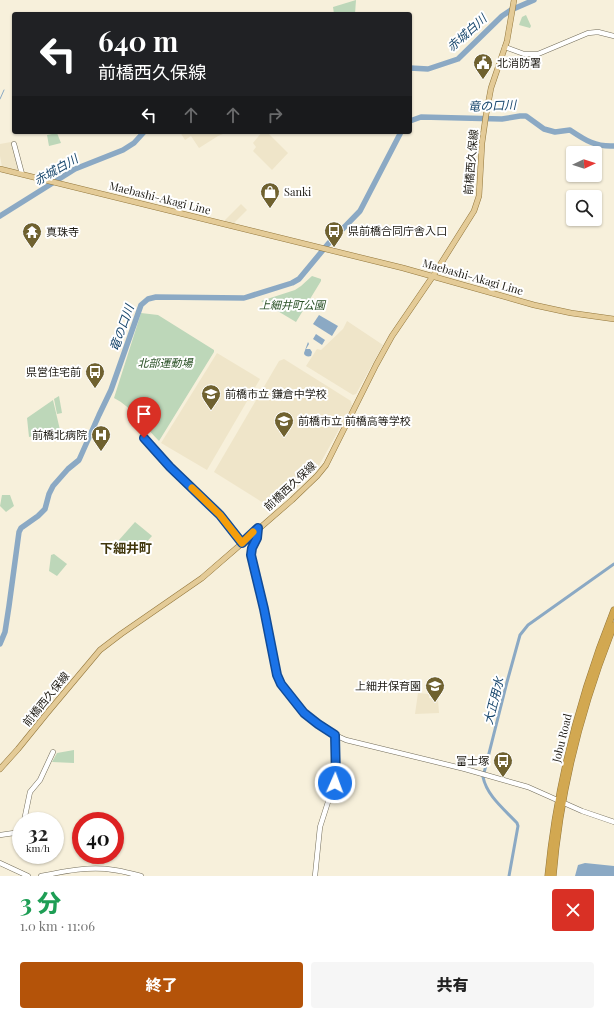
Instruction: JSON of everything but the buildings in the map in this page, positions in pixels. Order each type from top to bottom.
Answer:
[{"type":"highway","name":"Jobu Road","points":[[548,876],[570,745],[600,644],[614,610]]},
{"type":"highway","name":"Jobu Road","points":[[552,876],[560,801],[589,694],[614,625]]},
{"type":"main road","name":"前橋西久保線","points":[[0,768],[18,749],[100,650],[202,578],[317,476],[326,465],[389,342],[433,276],[474,211],[478,202],[485,119],[491,88],[505,47],[514,1]]},
{"type":"main road","points":[[0,169],[22,174]]},
{"type":"main road","name":"Maebashi-Akagi Line","points":[[22,174],[324,248],[433,276],[534,305],[571,313],[614,319]]},
{"type":"street","points":[[505,47],[524,54],[538,54],[588,32],[598,32],[614,36]]},
{"type":"street","points":[[14,144],[22,174]]},
{"type":"street","points":[[144,438],[170,467],[220,515],[242,543]]},
{"type":"street","points":[[258,528],[257,538],[252,548],[251,555],[264,609],[277,675],[281,684],[304,713],[335,735],[357,743],[483,774],[528,787],[614,822]]},
{"type":"street","points":[[315,876],[320,827],[336,778],[335,735]]},
{"type":"street","points":[[26,812],[30,792],[40,780],[53,752]]},
{"type":"street","points":[[0,835],[12,833]]},
{"type":"street","points":[[0,863],[28,876]]},
{"type":"street","points":[[41,876],[71,870],[86,869],[112,870],[142,876]]},
{"type":"shaded area","points":[[181,134],[223,134],[199,148],[191,136],[185,140]]},
{"type":"shaded area","points":[[260,134],[269,134],[288,153],[272,170],[253,151],[256,147],[253,143]]},
{"type":"shaded area","points":[[11,142],[19,170],[18,171],[2,167],[0,144]]},
{"type":"shaded area","points":[[241,204],[247,210],[233,224],[223,222]]},
{"type":"shaded area","points":[[347,321],[383,345],[356,394],[353,395],[306,366],[317,349],[321,350],[343,329]]},
{"type":"shaded area","name":"前橋市立 鎌倉中学校","points":[[217,353],[260,379],[207,470],[161,443]]},
{"type":"shaded area","name":"前橋市立 前橋高等学校","points":[[284,359],[351,401],[352,406],[316,471],[273,509],[214,472],[279,361]]},
{"type":"shaded area","points":[[418,693],[429,694],[429,698],[438,699],[439,713],[415,714]]},
{"type":"green space","points":[[356,0],[355,12],[334,12],[333,7]]},
{"type":"green space","points":[[526,15],[531,26],[530,28],[519,25],[522,17]]},
{"type":"green space","points":[[57,134],[61,143],[49,146],[47,135]]},
{"type":"green space","name":"上細井町公園","points":[[312,276],[321,279],[321,281],[296,322],[261,301],[295,290]]},
{"type":"green space","name":"北部運動場","points":[[141,313],[158,315],[214,350],[159,441],[127,407],[114,398]]},
{"type":"green space","points":[[59,396],[62,413],[57,414],[54,399]]},
{"type":"green space","points":[[53,400],[60,430],[58,435],[45,437],[45,434],[29,437],[27,418]]},
{"type":"green space","points":[[2,495],[10,495],[14,506],[6,512],[0,506]]},
{"type":"green space","points":[[135,522],[152,536],[135,555],[119,542],[119,540]]},
{"type":"green space","points":[[54,554],[67,564],[57,576],[49,571],[51,555]]},
{"type":"green space","points":[[74,750],[74,763],[52,762],[57,753]]},
{"type":"water","points":[[319,315],[338,326],[332,336],[313,324]]},
{"type":"water","points":[[316,334],[325,340],[322,345],[313,339]]},
{"type":"water","points":[[308,342],[309,344],[306,349],[310,349],[312,352],[311,356],[305,356],[304,353]]},
{"type":"water","points":[[585,863],[614,866],[614,876],[575,876],[578,865]]},
{"type":"waterway","name":"赤城白川","points":[[412,68],[428,69],[458,59],[502,16],[511,10],[534,0]]},
{"type":"waterway","points":[[0,99],[4,90]]},
{"type":"waterway","name":"竜の口川","points":[[412,120],[421,117],[502,119],[526,116],[544,129],[555,132],[570,130],[586,140],[596,144],[614,146]]},
{"type":"waterway","name":"赤城白川","points":[[0,216],[75,169],[123,150],[134,143],[142,134]]},
{"type":"waterway","name":"竜の口川","points":[[0,644],[5,632],[19,532],[21,528],[45,509],[53,486],[68,469],[79,460],[111,390],[141,305],[148,299],[156,297],[244,298],[292,283],[299,279],[328,244],[360,211],[400,134]]},
{"type":"waterway","name":"大正用水","points":[[509,876],[518,826],[517,823],[492,796],[483,777],[520,635],[528,625],[614,564]]},
{"type":"slow traffic","points":[[192,488],[220,515],[242,543],[253,532]]},
{"type":"place","name":"北消防署","points":[[483,80]]},
{"type":"place","name":"Sanki","points":[[270,209]]},
{"type":"place","name":"県前橋合同庁舎入口","points":[[334,248]]},
{"type":"place","name":"真珠寺","points":[[32,249]]},
{"type":"place","name":"県営住宅前","points":[[95,389]]},
{"type":"place","name":"前橋市立 鎌倉中学校","points":[[211,411]]},
{"type":"place","name":"前橋市立 前橋高等学校","points":[[284,438]]},
{"type":"place","name":"前橋北病院","points":[[101,452]]},
{"type":"place","name":"上細井保育園","points":[[435,703]]},
{"type":"place","name":"富士塚","points":[[503,778]]},
{"type":"district","name":"下細井町","points":[[126,548]]},
{"type":"route","points":[[144,438],[170,467],[220,515],[242,543],[258,528],[257,538],[252,548],[251,555],[264,609],[275,669],[281,684],[304,713],[335,735],[335,783]]}]
